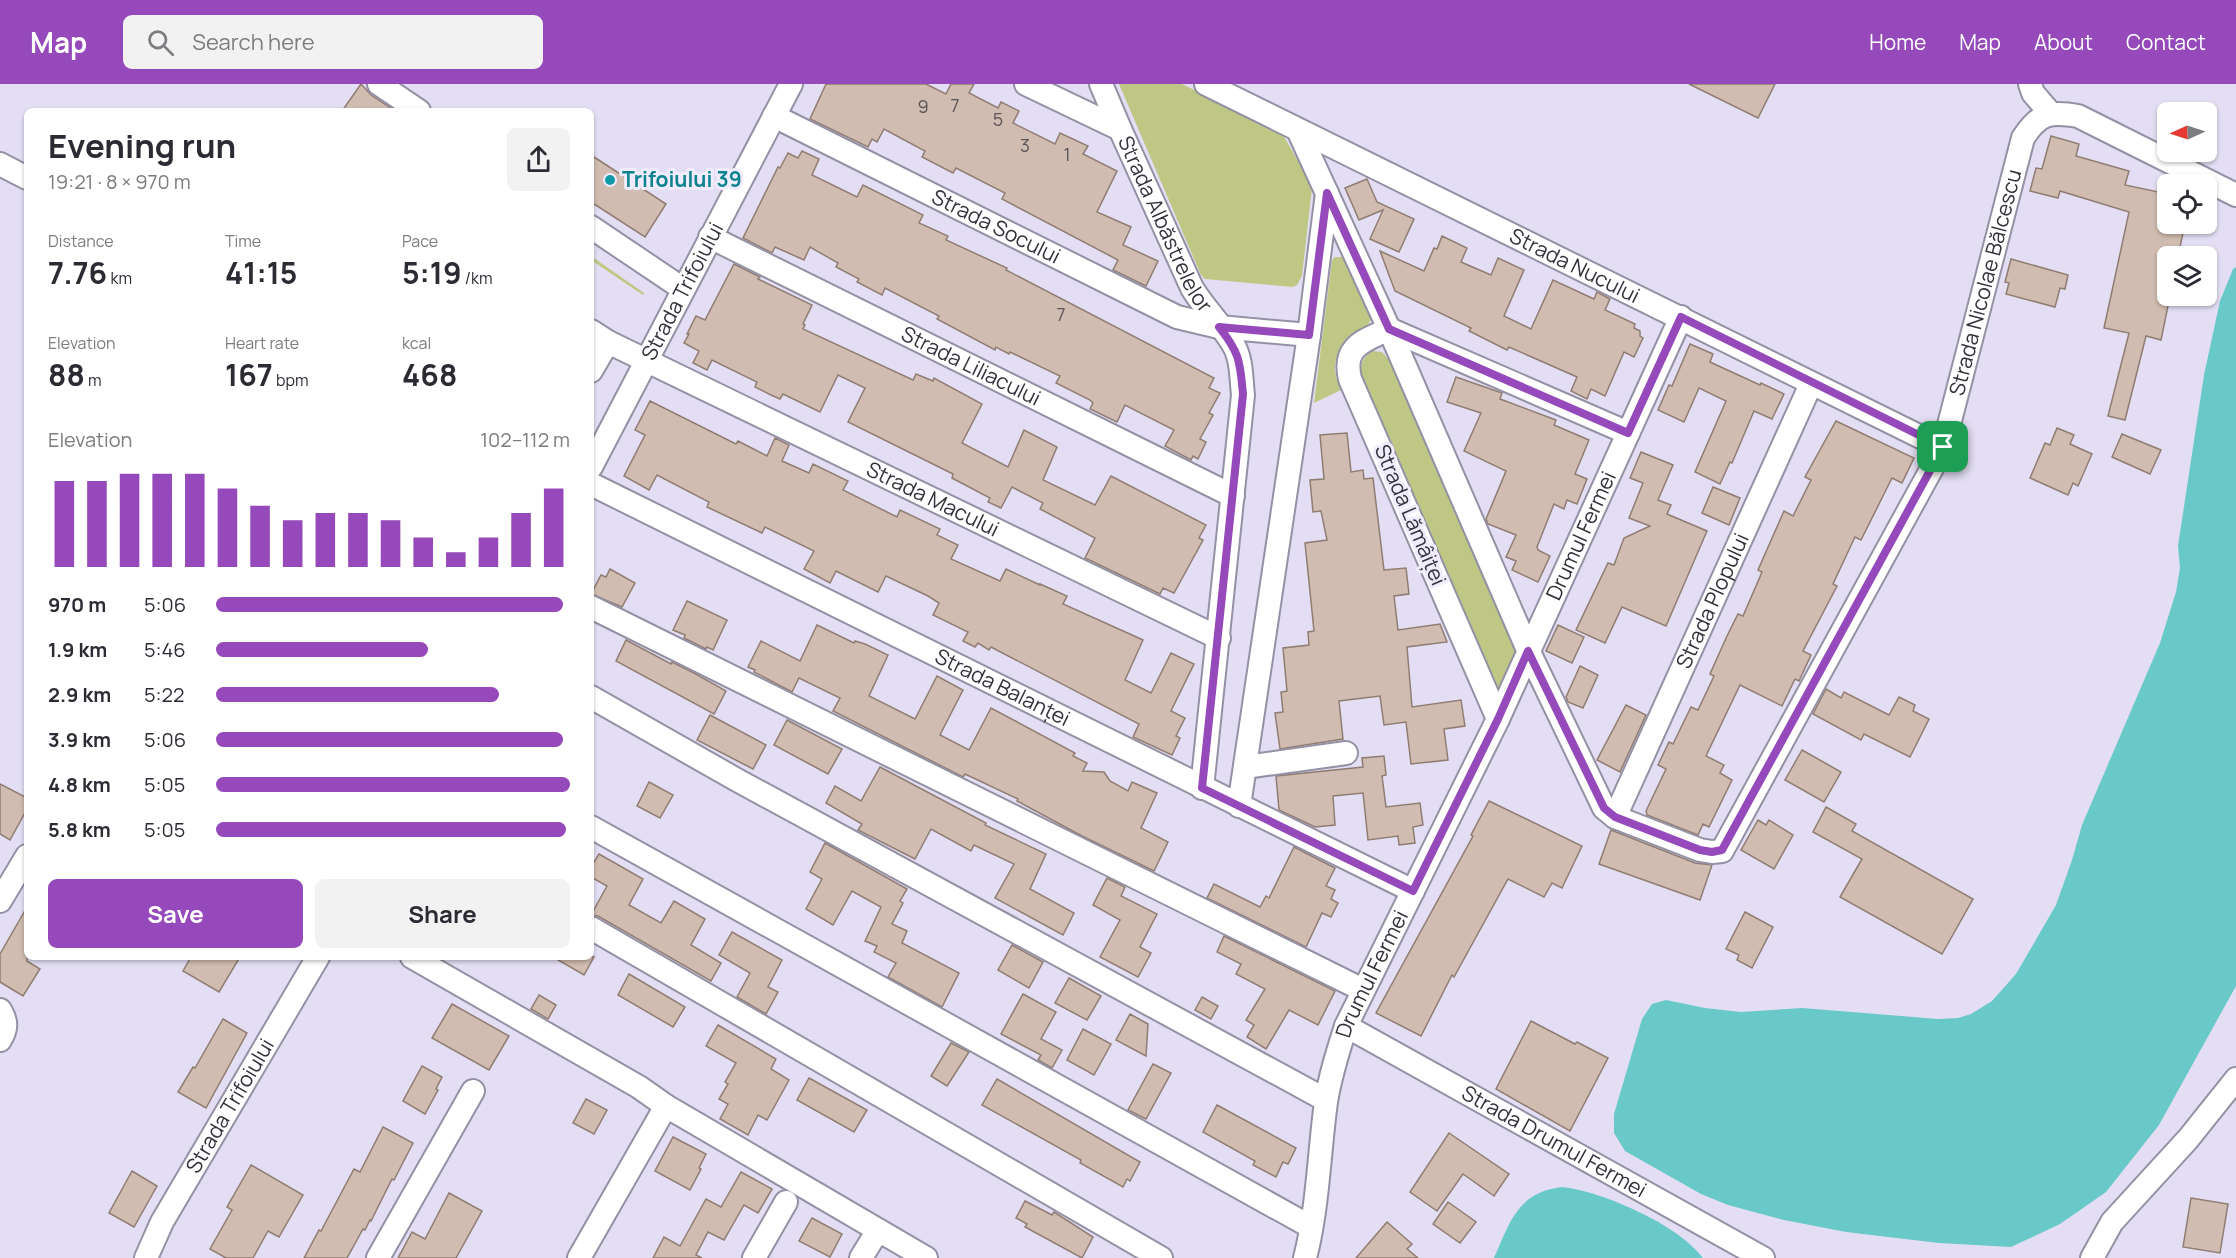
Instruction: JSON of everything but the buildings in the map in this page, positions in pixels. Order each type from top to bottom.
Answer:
[{"type":"street","points":[[379,84],[415,108]]},
{"type":"street","name":"Strada Trifoiului","points":[[594,483],[646,359],[791,84]]},
{"type":"street","points":[[1026,84],[1120,129]]},
{"type":"street","name":"Strada Albăstrelelor","points":[[1101,84],[1192,288],[1234,346],[1240,363],[1243,394],[1202,788]]},
{"type":"street","name":"Strada Nucului","points":[[1206,84],[1681,317],[1811,384],[1943,447]]},
{"type":"street","points":[[2030,84],[2033,93],[2050,114],[2071,115],[2091,122],[2236,195]]},
{"type":"street","name":"Strada Nicolae Bălcescu","points":[[1615,817],[1700,850],[1712,852],[1722,850],[1943,447],[2023,138],[2032,125],[2040,118],[2050,114]]},
{"type":"street","name":"Strada Socului","points":[[774,116],[1177,317],[1219,327],[1309,335]]},
{"type":"street","points":[[1298,130],[1389,329],[1528,651],[1604,808],[1615,817]]},
{"type":"street","points":[[0,164],[24,176]]},
{"type":"street","points":[[1239,806],[1309,335],[1327,193]]},
{"type":"street","points":[[594,228],[683,289]]},
{"type":"street","name":"Strada Liliacului","points":[[710,237],[1233,496]]},
{"type":"street","name":"Drumul Fermei","points":[[1305,1258],[1311,1227],[1326,1100],[1346,1026],[1498,719],[1681,317]]},
{"type":"street","points":[[1389,329],[1628,433]]},
{"type":"street","name":"Strada Lămâiței","points":[[1389,329],[1352,350],[1347,363],[1350,379],[1498,719]]},
{"type":"street","points":[[594,360],[600,337]]},
{"type":"street","name":"Strada Macului","points":[[600,337],[1219,638]]},
{"type":"street","name":"Strada Plopului","points":[[1615,817],[1811,384]]},
{"type":"street","name":"Strada Balanței","points":[[594,485],[1413,891]]},
{"type":"street","points":[[594,608],[1363,990]]},
{"type":"street","points":[[594,699],[737,780],[1326,1100]]},
{"type":"street","points":[[1245,767],[1346,753]]},
{"type":"street","points":[[594,829],[1311,1227]]},
{"type":"street","points":[[0,901],[24,861]]},
{"type":"street","points":[[594,930],[1161,1258]]},
{"type":"street","name":"Strada Trifoiului","points":[[146,1258],[162,1222],[316,960]]},
{"type":"street","points":[[417,960],[639,1087],[666,1106],[926,1258]]},
{"type":"street","points":[[0,1010],[5,1018],[6,1031],[0,1040]]},
{"type":"street","name":"Strada Drumul Fermei","points":[[1346,1026],[1763,1258]]},
{"type":"street","points":[[2092,1258],[2112,1222],[2188,1139],[2236,1080]]},
{"type":"street","points":[[378,1258],[473,1091]]},
{"type":"street","points":[[579,1258],[666,1106]]},
{"type":"street","points":[[754,1258],[786,1202]]},
{"type":"street","points":[[861,1258],[878,1230]]},
{"type":"shaded area","points":[[1119,84],[1182,84],[1282,133],[1312,188],[1302,276],[1297,285],[1293,287],[1205,279],[1201,275]]},
{"type":"shaded area","points":[[1335,257],[1343,257],[1347,260],[1372,314],[1362,333],[1346,346],[1336,362],[1336,374],[1341,390],[1314,403],[1332,260]]},
{"type":"shaded area","points":[[594,258],[644,293],[643,295],[594,262]]},
{"type":"shaded area","points":[[2236,267],[2236,986],[2159,1125],[2106,1192],[2060,1224],[2011,1247],[1939,1243],[1846,1232],[1784,1220],[1728,1205],[1701,1194],[1625,1151],[1614,1133],[1614,1114],[1642,1019],[1652,1004],[1666,1000],[1741,1012],[1802,1008],[1938,1019],[1958,1018],[1971,1014],[1992,1001],[2016,974],[2056,905],[2082,825],[2160,643],[2176,592],[2180,568],[2178,546],[2204,375],[2220,301],[2233,269]]},
{"type":"shaded area","points":[[1372,351],[1382,352],[1390,361],[1518,657],[1499,692],[1361,379],[1362,363]]},
{"type":"shaded area","points":[[1562,1187],[1598,1195],[1658,1222],[1692,1246],[1703,1258],[1494,1258],[1511,1221],[1525,1202],[1547,1190]]},
{"type":"place","name":"Trifoiului 39","points":[[610,180]]},
{"type":"route","points":[[1327,193],[1389,329],[1628,433],[1681,317],[1811,384],[1943,447],[1722,850],[1712,852],[1700,850],[1615,817],[1604,808],[1528,651],[1498,719],[1413,891],[1202,788],[1243,394],[1240,363],[1234,346],[1219,327],[1309,335],[1327,193]]}]
